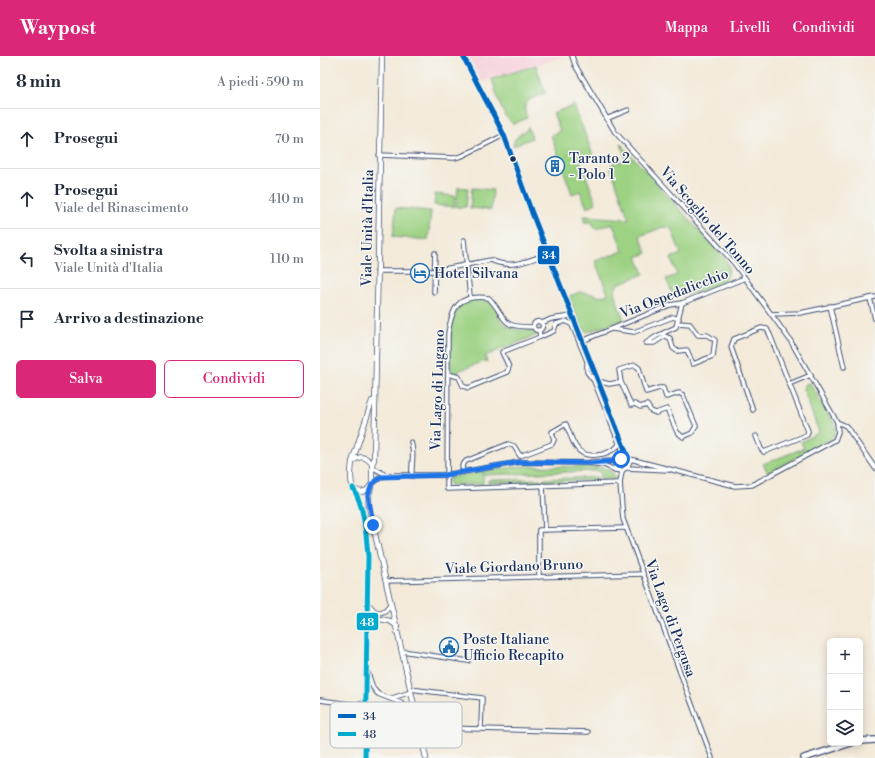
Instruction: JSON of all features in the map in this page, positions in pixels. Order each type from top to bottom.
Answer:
[{"type":"highway","points":[[863,741],[875,740]]},
{"type":"highway","points":[[804,758],[842,746]]},
{"type":"main road","name":"Viale Unità d'Italia","points":[[382,57],[374,395],[374,460],[372,466],[371,485],[368,495],[414,702]]},
{"type":"main road","name":"Viale Unità d'Italia","points":[[366,702],[368,556],[365,526],[360,503],[351,481],[352,462],[374,395]]},
{"type":"main road","points":[[352,462],[360,457],[369,460],[372,466]]},
{"type":"main road","points":[[353,488],[360,492],[366,491],[371,485]]},
{"type":"main road","points":[[368,603],[372,610],[380,613],[386,610],[391,602]]},
{"type":"main road","points":[[368,626],[380,619],[388,620],[396,626]]},
{"type":"main road","name":"Viale Unità d'Italia","points":[[365,748],[365,758]]},
{"type":"main road","name":"Viale Unità d'Italia","points":[[424,748],[426,758]]},
{"type":"street","points":[[463,56],[504,135],[572,316],[622,445],[629,458],[630,464],[622,471],[604,465],[588,463]]},
{"type":"street","name":"Via Scoglio del Tonno","points":[[572,56],[575,65],[615,132],[734,263],[790,340],[837,422]]},
{"type":"street","points":[[606,119],[628,110]]},
{"type":"street","points":[[379,155],[454,158],[462,156],[504,135]]},
{"type":"street","points":[[464,240],[470,296],[489,298],[498,308],[506,323],[512,326],[533,327],[538,330],[540,337]]},
{"type":"street","points":[[434,292],[435,253]]},
{"type":"street","points":[[377,271],[434,271],[491,260],[500,264],[516,265],[549,253]]},
{"type":"street","name":"Via Ospedalicchio","points":[[582,341],[610,328],[670,305],[682,303],[745,278]]},
{"type":"street","name":"Via Lago di Lugano","points":[[470,296],[457,305],[450,319],[448,334],[444,489],[543,485]]},
{"type":"street","points":[[771,314],[800,313],[875,297]]},
{"type":"street","points":[[870,298],[875,319]]},
{"type":"street","points":[[610,328],[634,332],[673,317],[678,321],[690,324],[698,335],[707,336],[715,340],[714,356],[693,364],[687,350],[677,351],[673,348],[670,338],[665,336],[654,343],[646,343],[676,327],[678,321],[679,309],[682,303]]},
{"type":"street","points":[[830,306],[844,367]]},
{"type":"street","points":[[533,327],[536,322],[542,323],[551,319],[572,316]]},
{"type":"street","points":[[448,374],[459,377],[463,386],[468,388],[507,372],[509,367],[502,352],[554,331],[556,324],[561,322],[570,322],[587,361],[587,372],[594,381],[618,443],[618,446],[615,449],[596,456],[585,454],[577,449],[566,424],[552,432],[554,440],[552,444],[520,456],[514,446],[508,444],[466,462],[462,466],[463,471]]},
{"type":"street","points":[[538,330],[542,328],[542,323]]},
{"type":"street","points":[[753,410],[731,348],[734,339],[761,328],[767,330],[808,431],[807,435],[764,452],[761,449],[756,436]]},
{"type":"street","points":[[636,365],[639,368],[646,392],[663,388],[666,397],[678,393],[683,395],[696,426],[692,433],[683,437],[677,432],[667,409],[656,413],[651,411],[647,405],[640,407],[634,404],[631,405],[621,382],[619,370],[636,365]]},
{"type":"street","points":[[587,372],[594,370]]},
{"type":"street","points":[[789,384],[811,375]]},
{"type":"street","points":[[598,381],[608,384],[621,382]]},
{"type":"street","points":[[371,485],[381,477],[387,476],[445,475],[520,462],[588,463],[629,458],[735,486],[752,485],[835,440],[838,432],[837,422],[846,426],[875,468]]},
{"type":"street","points":[[411,442],[414,452],[411,466],[412,476]]},
{"type":"street","points":[[616,470],[615,466],[620,460],[622,445]]},
{"type":"street","points":[[372,466],[387,476]]},
{"type":"street","points":[[626,468],[670,470]]},
{"type":"street","name":"Via Lago di Pergusa","points":[[616,470],[620,483],[622,508],[626,528],[657,607],[712,758]]},
{"type":"street","name":"Via Lago di Pergusa","points":[[620,483],[622,471]]},
{"type":"street","points":[[545,530],[543,485],[620,483]]},
{"type":"street","points":[[539,577],[539,530],[626,528]]},
{"type":"street","name":"Viale Giordano Bruno","points":[[386,581],[643,574]]},
{"type":"street","points":[[402,651],[468,661]]},
{"type":"street","points":[[367,669],[373,688],[378,694],[392,698],[399,702]]},
{"type":"street","points":[[392,698],[411,690],[482,698],[481,728]]},
{"type":"street","points":[[320,700],[335,702]]},
{"type":"street","points":[[462,728],[588,732]]},
{"type":"shaded area","points":[[468,56],[565,56],[481,82]]},
{"type":"green space","points":[[536,65],[545,93],[528,101],[525,107],[527,118],[514,124],[509,121],[502,110],[492,79]]},
{"type":"green space","points":[[574,105],[593,155],[580,160],[596,203],[587,208],[580,191],[572,194],[551,135],[560,131],[553,113]]},
{"type":"green space","points":[[528,127],[532,138],[513,146],[519,135],[526,131]]},
{"type":"green space","points":[[621,144],[725,259],[729,267],[728,274],[725,279],[711,287],[688,295],[686,290],[673,295],[666,279],[677,275],[671,258],[681,254],[671,228],[663,227],[640,236],[647,253],[637,257],[644,274],[618,284],[614,292],[624,320],[587,332],[580,326],[569,296],[580,292],[597,295],[598,297],[608,294],[595,261],[623,251],[613,224],[595,229],[592,222],[584,222],[584,216],[629,219],[610,166],[614,162],[615,164],[626,159]]},
{"type":"green space","points":[[458,187],[468,188],[466,207],[456,207]]},
{"type":"green space","points":[[472,188],[493,190],[491,210],[470,208]]},
{"type":"green space","points":[[435,194],[455,196],[454,207],[434,205]]},
{"type":"green space","points":[[396,208],[431,211],[428,240],[393,237]]},
{"type":"green space","points":[[469,298],[481,299],[489,302],[493,305],[503,323],[509,327],[518,330],[534,331],[537,335],[485,356],[487,362],[485,361],[458,371],[459,374],[454,374],[451,369],[449,353],[451,332],[458,307]]},
{"type":"green space","points":[[810,383],[835,425],[835,434],[831,439],[768,473],[763,464],[804,448],[801,442],[819,432],[803,389],[805,384]]},
{"type":"green space","points":[[523,466],[595,467],[595,471],[484,475],[484,471]]},
{"type":"green space","points":[[595,467],[608,470],[613,473],[616,479],[601,479],[600,471],[595,471]]},
{"type":"green space","points":[[483,471],[483,484],[450,485],[449,478]]},
{"type":"green space","points":[[597,477],[597,480],[544,482],[544,479]]},
{"type":"green space","points":[[541,479],[541,482],[488,483],[488,480]]},
{"type":"transit line","name":"34","points":[[463,56],[504,135],[532,213],[628,457]]},
{"type":"transit line","name":"48","points":[[353,488],[360,504],[366,530],[368,556],[366,702]]},
{"type":"transit line","name":"48","points":[[365,748],[365,758]]},
{"type":"place","name":"Taranto 2 - Polo 1","points":[[555,166]]},
{"type":"place","name":"Hotel Silvana","points":[[420,273]]},
{"type":"place","name":"Poste Italiane Ufficio Recapito","points":[[449,647]]},
{"type":"route","points":[[373,525],[368,495],[372,484],[381,477],[445,475],[520,462],[588,463],[596,461],[618,461],[621,459]]}]
